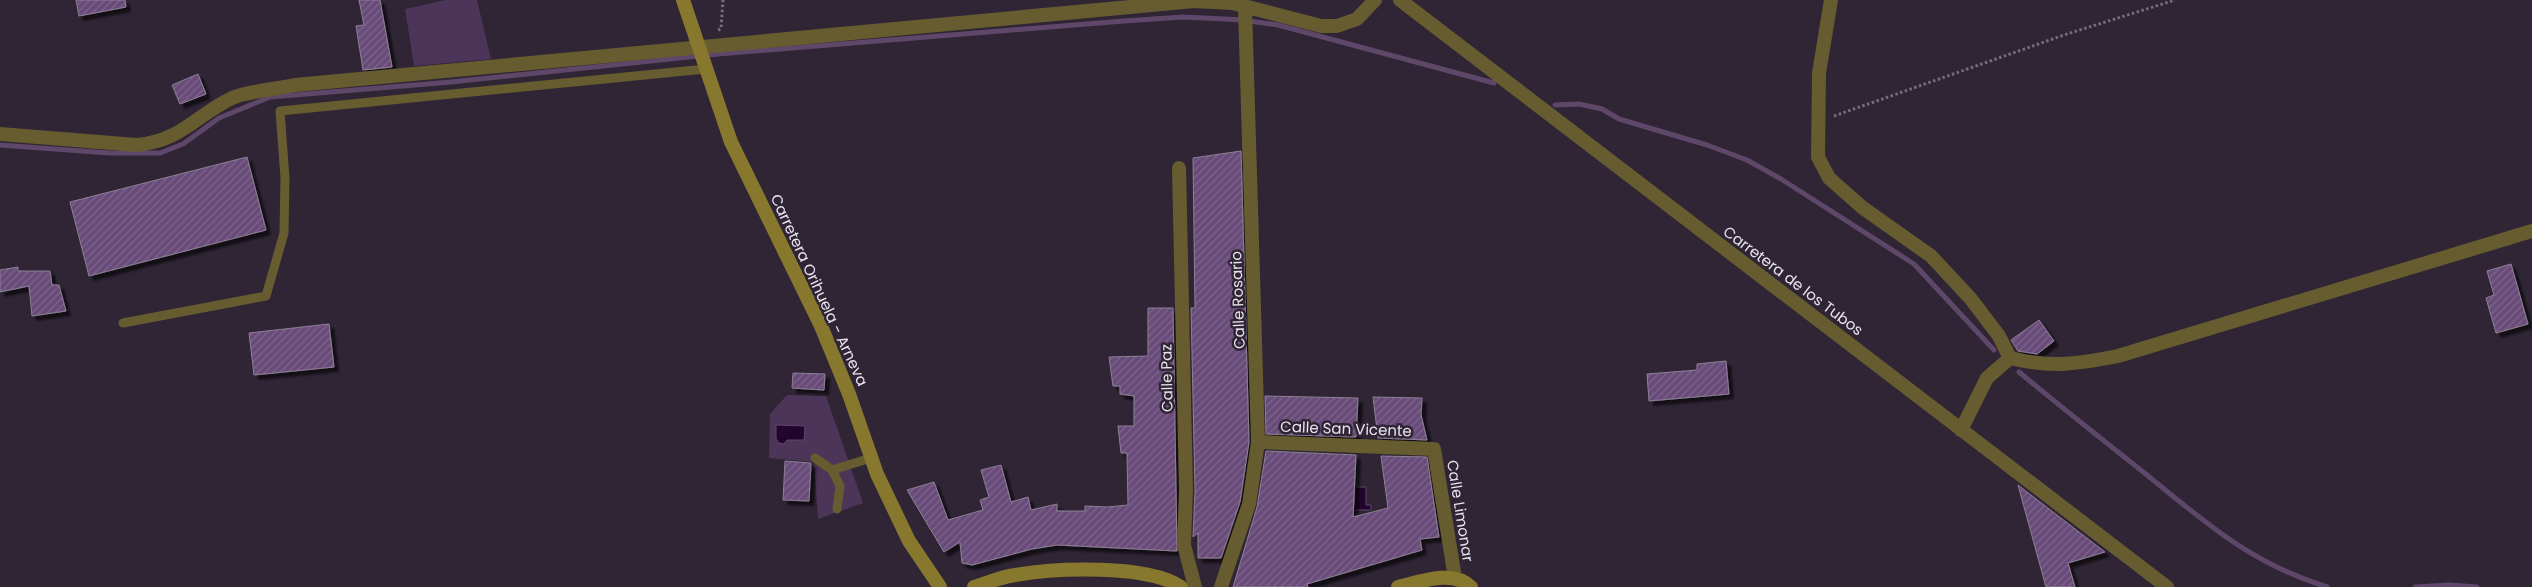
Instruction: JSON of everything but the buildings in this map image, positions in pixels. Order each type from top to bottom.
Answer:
[{"type":"main road","name":"Carretera Orihuela - Arneva","points":[[683,0],[731,142],[821,326],[849,394],[871,458],[909,541],[940,587]]},
{"type":"main road","points":[[974,587],[1014,575],[1071,570],[1149,574],[1170,579],[1181,587]]},
{"type":"main road","points":[[1398,587],[1443,578],[1455,578],[1471,587]]},
{"type":"street","points":[[0,134],[136,145],[156,143],[173,137],[232,98],[296,85],[700,52],[1194,1],[1232,3],[1321,26],[1337,26],[1357,19],[1375,0]]},
{"type":"street","name":"Carretera de los Tubos","points":[[1400,0],[2167,587]]},
{"type":"street","points":[[1832,0],[1819,73],[1818,157],[1829,178],[1863,208],[1931,256],[1971,299],[1999,336],[2010,358],[2038,365],[2079,364],[2118,356],[2532,231]]},
{"type":"street","name":"Calle Rosario","points":[[1221,587],[1249,504],[1258,442],[1245,7]]},
{"type":"street","name":"Calle Paz","points":[[1179,168],[1186,490],[1184,545],[1195,587]]},
{"type":"street","points":[[1961,430],[1987,378],[2010,358]]},
{"type":"street","name":"Calle San Vicente","points":[[1258,442],[1434,449]]},
{"type":"street","name":"Calle Limonar","points":[[1434,449],[1455,578]]},
{"type":"lane","points":[[123,323],[266,296],[284,233],[284,178],[280,111],[700,52]]},
{"type":"lane","points":[[815,458],[832,470],[840,486],[837,509]]},
{"type":"lane","points":[[832,470],[871,458]]},
{"type":"path","points":[[700,52],[720,29],[723,0]]},
{"type":"path","points":[[1819,121],[2064,35],[2175,0]]},
{"type":"shaded area","points":[[446,0],[477,0],[491,59],[414,66],[405,9]]},
{"type":"shaded area","points":[[787,395],[826,396],[863,503],[818,519],[814,462],[769,458],[770,414]]},
{"type":"shaded area","points":[[776,425],[805,426],[804,440],[787,440],[784,444],[779,443],[776,439]]},
{"type":"shaded area","points":[[1355,487],[1366,487],[1366,505],[1371,505],[1371,510],[1354,510]]},
{"type":"waterway","points":[[0,145],[109,153],[160,153],[183,144],[219,118],[270,97],[451,82],[718,54],[1124,21],[1183,17],[1244,20]]},
{"type":"waterway","points":[[1249,21],[1278,25],[1494,83]]},
{"type":"waterway","points":[[1555,105],[1579,104],[1602,109],[1619,119],[1707,145],[1747,160],[1781,179],[1914,264],[1994,350]]},
{"type":"waterway","points":[[2019,372],[2210,526],[2252,554],[2275,566],[2327,587]]},
{"type":"waterway","points":[[2415,587],[2450,585],[2477,587]]}]
